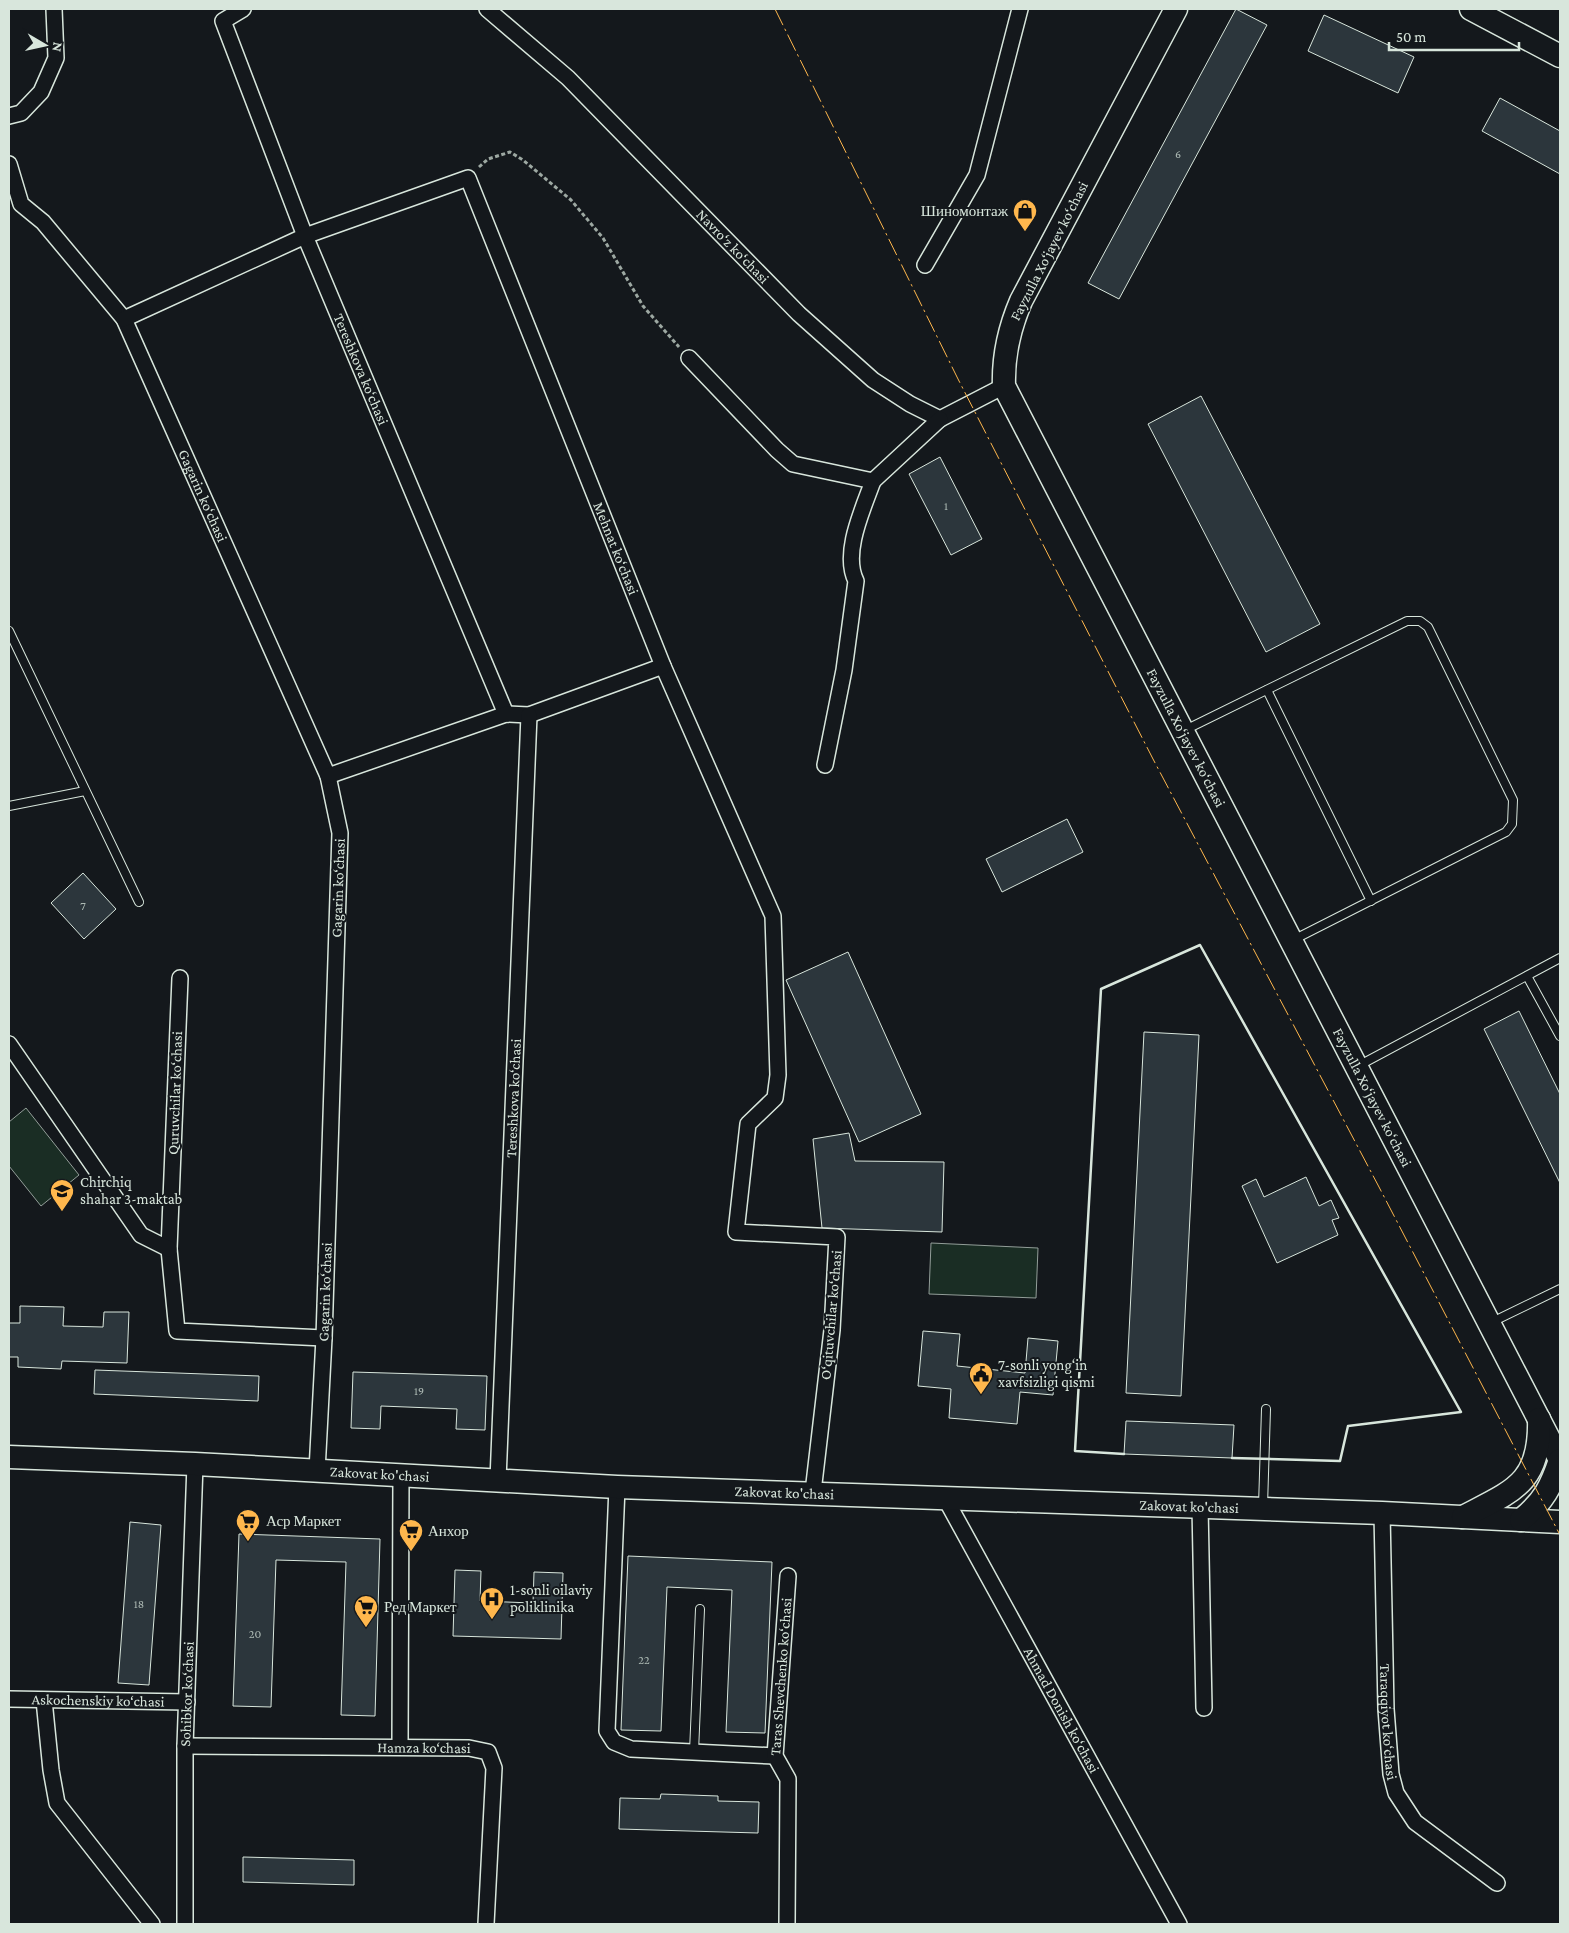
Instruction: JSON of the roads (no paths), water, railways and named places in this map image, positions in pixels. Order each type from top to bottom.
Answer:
[{"type":"main road","name":"Fayzulla Xo‘jayev ko‘chasi","points":[[1176,9],[1021,301],[1007,343],[1003,372],[1004,386],[1560,1460]]},
{"type":"main road","points":[[1471,9],[1560,56]]},
{"type":"main road","points":[[1462,1517],[1509,1493],[1524,1480],[1536,1457],[1540,1437],[1539,1418]]},
{"type":"main road","name":"Zakovat ko'chasi","points":[[9,1457],[196,1464],[617,1487],[1382,1512],[1560,1522]]},
{"type":"main road","points":[[1521,1520],[1536,1508],[1546,1495],[1560,1460]]},
{"type":"street","points":[[9,116],[21,113],[41,92],[56,58],[54,9]]},
{"type":"street","name":"Tereshkova ko‘chasi","points":[[243,9],[223,20],[305,236],[506,714]]},
{"type":"street","name":"Navro‘z ko‘chasi","points":[[488,9],[568,78],[798,314],[873,380],[910,404],[940,419]]},
{"type":"street","points":[[925,265],[977,175],[1020,9]]},
{"type":"street","name":"Gagarin ko‘chasi","points":[[9,164],[20,204],[43,222],[124,319],[328,776],[340,833],[324,1338],[317,1471]]},
{"type":"street","name":"Mehnat ko‘chasi","points":[[305,236],[468,178],[663,666],[773,916]]},
{"type":"street","points":[[124,319],[305,236]]},
{"type":"street","points":[[689,358],[793,464],[873,481]]},
{"type":"street","points":[[825,764],[844,670],[856,582],[852,573],[854,536],[873,481],[940,419],[1004,386]]},
{"type":"street","points":[[328,776],[506,714],[528,715],[663,666]]},
{"type":"street","name":"Tereshkova ko‘chasi","points":[[498,1480],[528,715]]},
{"type":"street","name":"O‘qituvchilar ko‘chasi","points":[[773,916],[778,1075],[775,1098],[748,1124],[736,1232],[838,1237],[832,1330],[813,1492]]},
{"type":"street","name":"Quruvchilar ko‘chasi","points":[[180,978],[169,1249],[176,1331],[324,1338]]},
{"type":"street","points":[[9,1044],[141,1235],[169,1249]]},
{"type":"street","name":"Sohibkor ko‘chasi","points":[[185,1924],[185,1746],[196,1464]]},
{"type":"street","points":[[400,1747],[401,1475]]},
{"type":"street","points":[[617,1487],[607,1731],[614,1742],[632,1749],[775,1756]]},
{"type":"street","name":"Ahmad Donish ko‘chasi","points":[[945,1498],[1179,1924]]},
{"type":"street","points":[[1200,1506],[1204,1708]]},
{"type":"street","name":"Taraqqiyot ko‘chasi","points":[[1382,1512],[1386,1710],[1391,1774],[1396,1793],[1415,1822],[1497,1883]]},
{"type":"street","name":"Taras Shevchenko ko‘chasi","points":[[787,1924],[788,1779],[775,1756],[788,1576]]},
{"type":"street","name":"Askochenskiy ko‘chasi","points":[[9,1699],[187,1702]]},
{"type":"street","points":[[44,1700],[51,1770],[57,1803],[152,1924]]},
{"type":"street","name":"Hamza ko‘chasi","points":[[185,1746],[469,1748],[488,1752],[494,1768],[486,1924]]},
{"type":"lane","points":[[1182,731],[1407,621],[1420,621],[1428,627],[1513,800],[1512,824],[1506,832],[1291,941]]},
{"type":"lane","points":[[9,631],[138,902]]},
{"type":"lane","points":[[1266,690],[1372,901]]},
{"type":"lane","points":[[9,806],[85,791]]},
{"type":"lane","points":[[1357,1066],[1560,958]]},
{"type":"lane","points":[[1527,976],[1560,1036]]},
{"type":"lane","points":[[1489,1324],[1560,1289]]},
{"type":"lane","points":[[1263,1508],[1266,1409]]},
{"type":"lane","points":[[694,1752],[700,1609]]},
{"type":"place","name":"Шиномонтаж","points":[[1025,232]]},
{"type":"place","name":"Chirchiq shahar 3-maktab","points":[[62,1212]]},
{"type":"place","name":"7-sonli yong‘in xavfsizligi qismi","points":[[981,1395]]},
{"type":"place","name":"Аср Маркет","points":[[248,1542]]},
{"type":"place","name":"Анхор","points":[[411,1552]]},
{"type":"place","name":"1-sonli oilaviy poliklinika","points":[[492,1620]]},
{"type":"place","name":"Ред Маркет","points":[[366,1628]]}]
